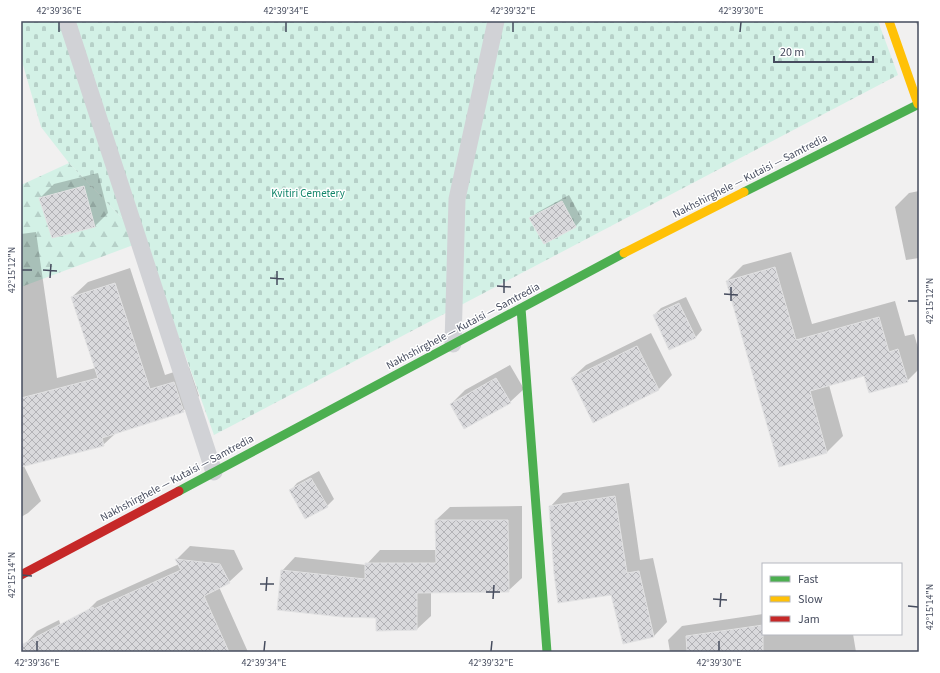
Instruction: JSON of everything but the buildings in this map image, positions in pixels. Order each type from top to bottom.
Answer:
[{"type":"main road","points":[[889,21],[919,104]]},
{"type":"main road","name":"Nakhshirghele — Kutaisi — Samtredia","points":[[21,575],[622,254],[919,104]]},
{"type":"main road","points":[[521,308],[547,652]]},
{"type":"lane","points":[[66,21],[214,472]]},
{"type":"lane","points":[[453,344],[457,199],[496,21]]},
{"type":"green space","name":"Kvitiri Cemetery","points":[[21,21],[878,21],[898,75],[214,435],[144,241],[69,163],[41,127],[21,58]]},
{"type":"green space","points":[[69,163],[144,241],[21,287],[21,185]]},
{"type":"traffic: fast","points":[[744,192],[919,104]]},
{"type":"traffic: fast","points":[[179,491],[624,253]]},
{"type":"traffic: fast","points":[[521,308],[547,652]]},
{"type":"traffic: slow","points":[[889,21],[918,104]]},
{"type":"traffic: slow","points":[[624,253],[744,192]]},
{"type":"traffic: jam","points":[[21,575],[179,491]]}]
